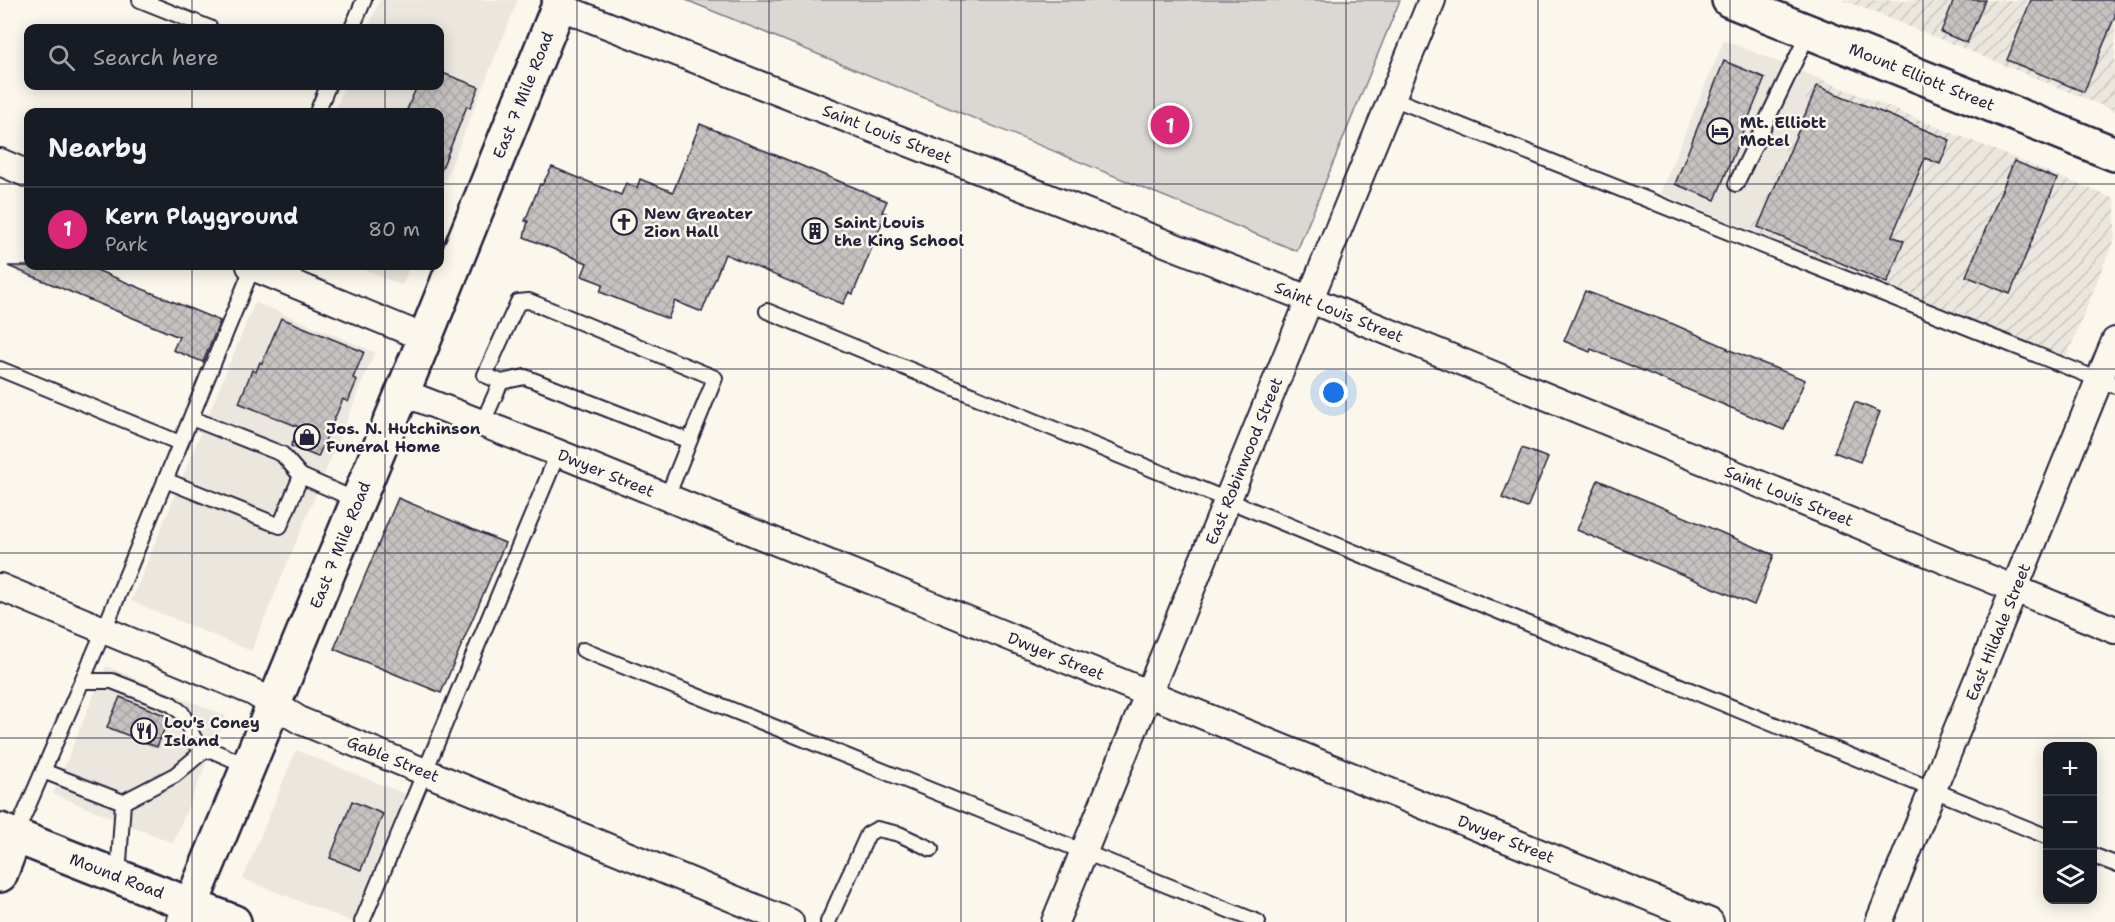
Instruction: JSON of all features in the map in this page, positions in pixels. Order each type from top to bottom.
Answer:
[{"type":"street","name":"East Robinwood Street","points":[[1055,922],[1432,0]]},
{"type":"street","name":"Mount Elliott Street","points":[[1729,0],[2115,154]]},
{"type":"street","name":"Saint Louis Street","points":[[559,3],[1311,300],[2115,630]]},
{"type":"street","name":"East 7 Mile Road","points":[[188,913],[425,338],[559,3]]},
{"type":"street","points":[[0,162],[24,172]]},
{"type":"street","points":[[262,270],[425,338]]},
{"type":"street","name":"East Hildale Street","points":[[1879,922],[2016,589],[2107,383],[2115,341]]},
{"type":"street","name":"Dwyer Street","points":[[402,392],[558,453],[1710,922]]},
{"type":"street","name":"Gable Street","points":[[0,587],[253,692],[301,721],[790,922]]},
{"type":"street","points":[[0,875],[8,833]]},
{"type":"street","name":"Mound Road","points":[[8,833],[118,877],[188,913],[234,922]]},
{"type":"lane","points":[[140,0],[200,24]]},
{"type":"lane","points":[[354,24],[363,0]]},
{"type":"lane","points":[[1736,184],[1809,32]]},
{"type":"lane","points":[[319,108],[326,90]]},
{"type":"lane","points":[[1392,98],[2107,383]]},
{"type":"lane","points":[[8,833],[43,771],[104,630],[250,270]]},
{"type":"lane","points":[[667,498],[690,441],[715,378],[529,301],[518,302],[485,375],[501,382],[525,377],[690,441]]},
{"type":"lane","points":[[767,311],[2043,835]]},
{"type":"lane","points":[[0,369],[180,443]]},
{"type":"lane","points":[[482,424],[501,382]]},
{"type":"lane","points":[[191,418],[282,454],[301,476],[357,501]]},
{"type":"lane","points":[[362,922],[558,453]]},
{"type":"lane","points":[[165,480],[280,526],[301,476]]},
{"type":"lane","points":[[583,650],[1257,922]]},
{"type":"lane","points":[[82,681],[112,681],[171,704],[182,713],[201,753]]},
{"type":"lane","points":[[43,771],[123,802],[175,775],[201,753],[211,750],[248,766]]},
{"type":"lane","points":[[118,877],[123,802]]},
{"type":"lane","points":[[828,922],[868,834],[877,829],[899,834],[931,849]]},
{"type":"lane","points":[[2097,857],[2115,864]]},
{"type":"shaded area","points":[[380,0],[518,0],[444,183],[444,108],[336,108],[343,90],[444,90],[444,24],[370,24]]},
{"type":"shaded area","points":[[686,0],[1400,0],[1297,251]]},
{"type":"shaded area","points":[[1843,0],[2115,0],[2115,111],[1960,47]]},
{"type":"shaded area","points":[[1724,40],[1815,77],[1751,231],[1660,193]]},
{"type":"shaded area","points":[[1815,77],[2115,199],[2115,237],[2065,361],[1751,231]]},
{"type":"shaded area","points":[[365,270],[408,270],[402,285]]},
{"type":"shaded area","points":[[255,302],[375,352],[251,651],[131,601]]},
{"type":"shaded area","points":[[106,666],[226,716],[173,843],[53,794]]},
{"type":"shaded area","points":[[296,750],[405,794],[353,922],[243,879]]},
{"type":"building","points":[[1954,0],[1985,0],[1967,43],[1941,32]]},
{"type":"building","points":[[2031,0],[2115,0],[2115,16],[2084,92],[2007,60]]},
{"type":"building","name":"Mt. Elliott Motel","points":[[1724,61],[1765,78],[1715,200],[1675,184]]},
{"type":"building","points":[[444,74],[479,87],[470,108],[467,106],[444,163],[444,108],[408,108],[415,90],[444,90]]},
{"type":"building","points":[[1817,86],[1950,140],[1940,164],[1925,158],[1892,236],[1904,241],[1887,283],[1758,227]]},
{"type":"building","points":[[700,124],[887,201],[882,212],[886,213],[853,294],[849,292],[843,304],[725,254],[702,312],[675,301],[668,319],[600,292],[603,284],[582,276],[587,263],[524,237],[528,221],[525,221],[540,184],[542,185],[552,167],[621,195],[626,183],[637,188],[640,179],[673,192]]},
{"type":"building","points":[[2014,161],[2057,179],[2010,294],[1966,276]]},
{"type":"building","points":[[8,266],[24,266],[24,270],[97,270],[220,321],[203,362],[173,350],[179,337]]},
{"type":"building","points":[[1585,291],[1673,324],[1727,349],[1805,380],[1784,430],[1591,349],[1590,352],[1564,341]]},
{"type":"building","points":[[281,318],[364,352],[353,378],[357,380],[348,402],[343,399],[318,457],[291,446],[299,427],[239,403],[252,370],[256,372],[260,362],[262,363]]},
{"type":"building","points":[[1855,402],[1880,412],[1860,462],[1834,452]]},
{"type":"building","points":[[1522,448],[1548,458],[1527,508],[1502,498]]},
{"type":"building","points":[[1598,480],[1774,555],[1754,605],[1577,530]]},
{"type":"building","points":[[398,498],[505,543],[441,693],[334,649]]},
{"type":"building","points":[[120,697],[169,717],[157,747],[107,727]]},
{"type":"building","points":[[352,801],[383,814],[361,870],[330,858]]},
{"type":"place","name":"Kern Playground","points":[[1170,125]]},
{"type":"place","name":"Mt. Elliott Motel","points":[[1720,131]]},
{"type":"place","name":"New Greater Zion Hall","points":[[624,222]]},
{"type":"place","name":"Saint Louis the King School","points":[[815,231]]},
{"type":"place","name":"Jos. N. Hutchinson Funeral Home","points":[[307,437]]},
{"type":"place","name":"Lou's Coney Island","points":[[144,731]]}]
